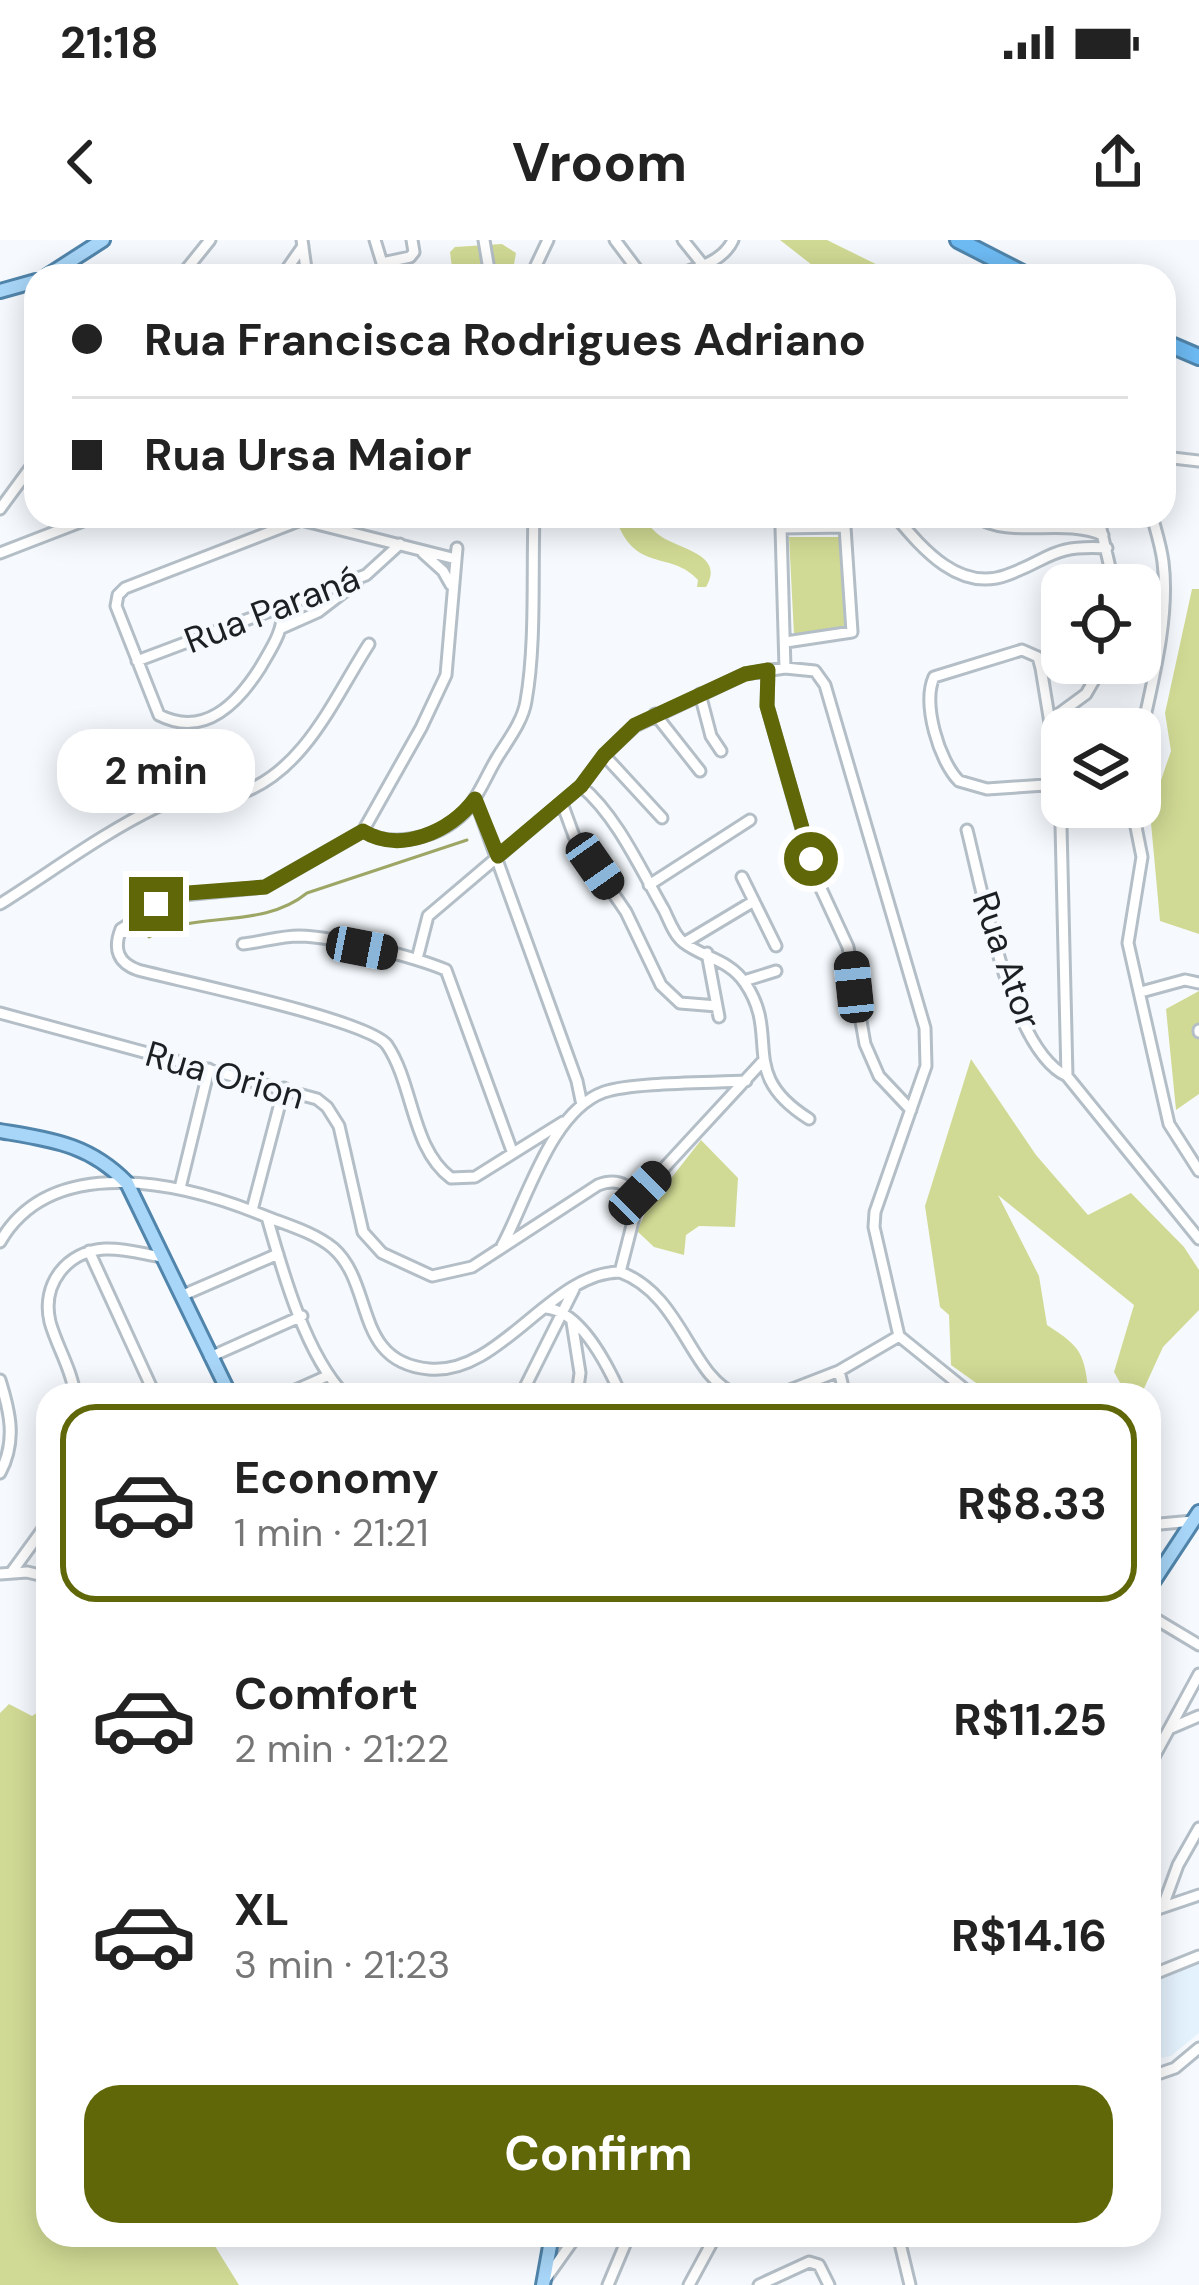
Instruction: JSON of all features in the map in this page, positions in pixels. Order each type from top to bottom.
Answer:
[{"type":"highway","points":[[958,240],[1005,264]]},
{"type":"main road","points":[[65,264],[103,240]]},
{"type":"main road","points":[[0,1131],[86,1151],[104,1160],[127,1183],[224,1383]]},
{"type":"main road","points":[[1161,1570],[1196,1516]]},
{"type":"main road","points":[[543,2284],[550,2247]]},
{"type":"street","points":[[191,264],[210,240]]},
{"type":"street","points":[[375,240],[382,262],[410,257],[412,240]]},
{"type":"street","points":[[711,264],[733,240]]},
{"type":"street","points":[[0,509],[24,476]]},
{"type":"street","points":[[0,553],[65,528]]},
{"type":"street","points":[[277,528],[124,588],[116,606],[159,715],[193,723],[218,715],[246,691],[282,628],[283,606]]},
{"type":"street","points":[[340,528],[418,550],[456,554],[446,675],[421,728],[363,831],[265,887],[188,893],[156,904],[121,929],[117,953],[121,962],[381,1039],[394,1060],[431,1157],[451,1178],[475,1177],[606,1091],[746,1081]]},
{"type":"street","points":[[363,831],[392,842],[447,826],[475,799],[523,714],[534,528]]},
{"type":"street","points":[[781,528],[785,668]]},
{"type":"street","points":[[786,642],[852,632],[846,528]]},
{"type":"street","points":[[909,528],[938,562],[978,579],[1003,577],[1060,549],[1107,548]]},
{"type":"street","points":[[1081,528],[1103,535]]},
{"type":"street","points":[[1101,528],[1110,564]]},
{"type":"street","points":[[1146,708],[1165,581],[1154,528]]},
{"type":"street","name":"Rua Paraná","points":[[136,661],[366,575],[400,544]]},
{"type":"street","points":[[418,550],[443,571],[452,589]]},
{"type":"street","points":[[282,628],[318,612],[366,575]]},
{"type":"street","points":[[0,904],[164,804],[241,793],[265,780],[298,753],[324,720],[368,644]]},
{"type":"street","points":[[1041,785],[987,789],[959,781],[943,754],[930,685],[944,671],[1022,650],[1032,652],[1041,668],[1050,708]]},
{"type":"street","points":[[417,959],[428,916],[581,786],[635,725],[745,674],[785,668],[815,670],[824,685],[926,1028],[926,1066],[875,1212],[874,1227],[899,1336],[957,1383]]},
{"type":"street","points":[[768,670],[767,706],[816,878],[848,946],[865,1044],[879,1076],[911,1110]]},
{"type":"street","points":[[1067,708],[1092,684]]},
{"type":"street","points":[[700,694],[711,736],[721,751]]},
{"type":"street","points":[[655,714],[700,771]]},
{"type":"street","points":[[604,755],[662,818]]},
{"type":"street","points":[[581,786],[605,814],[684,943],[707,953],[744,981],[760,1018],[762,1062],[782,1100],[809,1119]]},
{"type":"street","points":[[475,799],[582,1105]]},
{"type":"street","points":[[562,803],[574,836],[626,912],[661,986],[680,1003],[718,1011],[707,953]]},
{"type":"street","points":[[465,812],[486,827]]},
{"type":"street","points":[[649,885],[750,820]]},
{"type":"street","points":[[1061,828],[1067,1076]]},
{"type":"street","points":[[1136,828],[1142,857],[1128,943],[1168,1124],[1199,1171]]},
{"type":"street","name":"Rua Ator","points":[[967,830],[1016,1010],[1045,1060],[1067,1076],[1199,1239]]},
{"type":"street","points":[[742,877],[776,946]]},
{"type":"street","points":[[684,943],[754,901]]},
{"type":"street","points":[[243,944],[296,936],[417,959],[446,970],[512,1151]]},
{"type":"street","points":[[744,981],[776,970]]},
{"type":"street","points":[[1141,992],[1185,980],[1199,982]]},
{"type":"street","name":"Rua Orion","points":[[1,1010],[317,1099],[333,1114],[363,1232],[382,1253],[432,1276],[472,1267],[609,1180],[640,1193]]},
{"type":"street","points":[[620,1272],[640,1193],[762,1062]]},
{"type":"street","points":[[179,1188],[209,1069]]},
{"type":"street","points":[[252,1210],[284,1088]]},
{"type":"street","points":[[502,1246],[563,1122]]},
{"type":"street","points":[[0,1242],[24,1213],[60,1192],[127,1183],[179,1188],[252,1210],[332,1247],[348,1267],[376,1340],[408,1364],[430,1370],[472,1358],[595,1276],[620,1272],[662,1300],[719,1383]]},
{"type":"street","points":[[524,1201],[531,1218],[544,1221]]},
{"type":"street","points":[[267,1217],[302,1316],[334,1383]]},
{"type":"street","points":[[73,1383],[55,1339],[48,1301],[57,1274],[89,1251],[109,1248],[162,1257]]},
{"type":"street","points":[[89,1251],[150,1383]]},
{"type":"street","points":[[182,1296],[278,1254]]},
{"type":"street","points":[[527,1383],[574,1289]]},
{"type":"street","points":[[546,1308],[564,1312],[603,1356],[615,1383]]},
{"type":"street","points":[[210,1357],[302,1316]]},
{"type":"street","points":[[572,1322],[579,1357],[578,1383]]},
{"type":"street","points":[[807,1383],[899,1336]]},
{"type":"street","points":[[839,1370],[842,1383]]},
{"type":"street","points":[[311,1383],[327,1376]]},
{"type":"street","points":[[0,1380],[11,1426],[0,1473]]},
{"type":"street","points":[[1161,1523],[1196,1516]]},
{"type":"street","points":[[6,1573],[36,1537]]},
{"type":"street","points":[[6,1573],[36,1576]]},
{"type":"street","points":[[1161,1622],[1199,1645]]},
{"type":"street","points":[[1161,1745],[1199,1674]]},
{"type":"street","points":[[1171,1728],[1199,1716]]},
{"type":"street","points":[[1163,1906],[1199,1828]]},
{"type":"street","points":[[1163,1906],[1199,1895]]},
{"type":"street","points":[[1161,1971],[1199,1956]]},
{"type":"street","points":[[1161,2073],[1199,2048]]},
{"type":"street","points":[[543,2284],[569,2247]]},
{"type":"street","points":[[608,2285],[623,2247]]},
{"type":"street","points":[[689,2285],[710,2247]]},
{"type":"street","points":[[901,2247],[910,2285]]},
{"type":"street","points":[[759,2285],[809,2262],[825,2272],[829,2285]]},
{"type":"shaded area","points":[[1199,1961],[1199,2033],[1171,2056],[1161,2058],[1161,1975]]},
{"type":"green space","points":[[780,240],[827,240],[876,264],[811,264]]},
{"type":"green space","points":[[502,244],[516,253],[514,264],[452,264],[450,252],[455,247]]},
{"type":"green space","points":[[620,528],[652,528],[699,555],[710,568],[706,587],[697,587],[698,580],[676,565],[642,554]]},
{"type":"green space","points":[[789,537],[843,537],[848,631],[794,635]]},
{"type":"green space","points":[[1192,589],[1199,589],[1199,934],[1160,921],[1151,828],[1161,828],[1161,780],[1171,751],[1165,713]]},
{"type":"green space","points":[[1199,991],[1199,1094],[1176,1110],[1166,1009]]},
{"type":"green space","points":[[971,1059],[1036,1155],[1088,1215],[1131,1193],[1184,1247],[1199,1270],[1199,1310],[1163,1347],[1146,1383],[1120,1383],[1114,1372],[1134,1305],[998,1195],[1039,1276],[1047,1325],[1080,1353],[1087,1383],[976,1383],[951,1365],[949,1315],[940,1307],[925,1206]]},
{"type":"green space","points":[[701,1140],[738,1178],[735,1227],[699,1226],[686,1235],[684,1255],[654,1247],[637,1231],[647,1209]]},
{"type":"green space","points":[[9,1704],[32,1716],[36,1714],[36,2247],[215,2247],[239,2285],[0,2285],[0,1713]]},
{"type":"waterway","points":[[149,937],[187,924],[270,912],[307,893],[467,840]]},
{"type":"route","points":[[156,904],[188,893],[265,887],[363,831],[392,842],[414,838],[447,826],[475,799],[498,856],[581,786],[635,725],[745,674],[768,670],[767,706],[811,859]]}]
